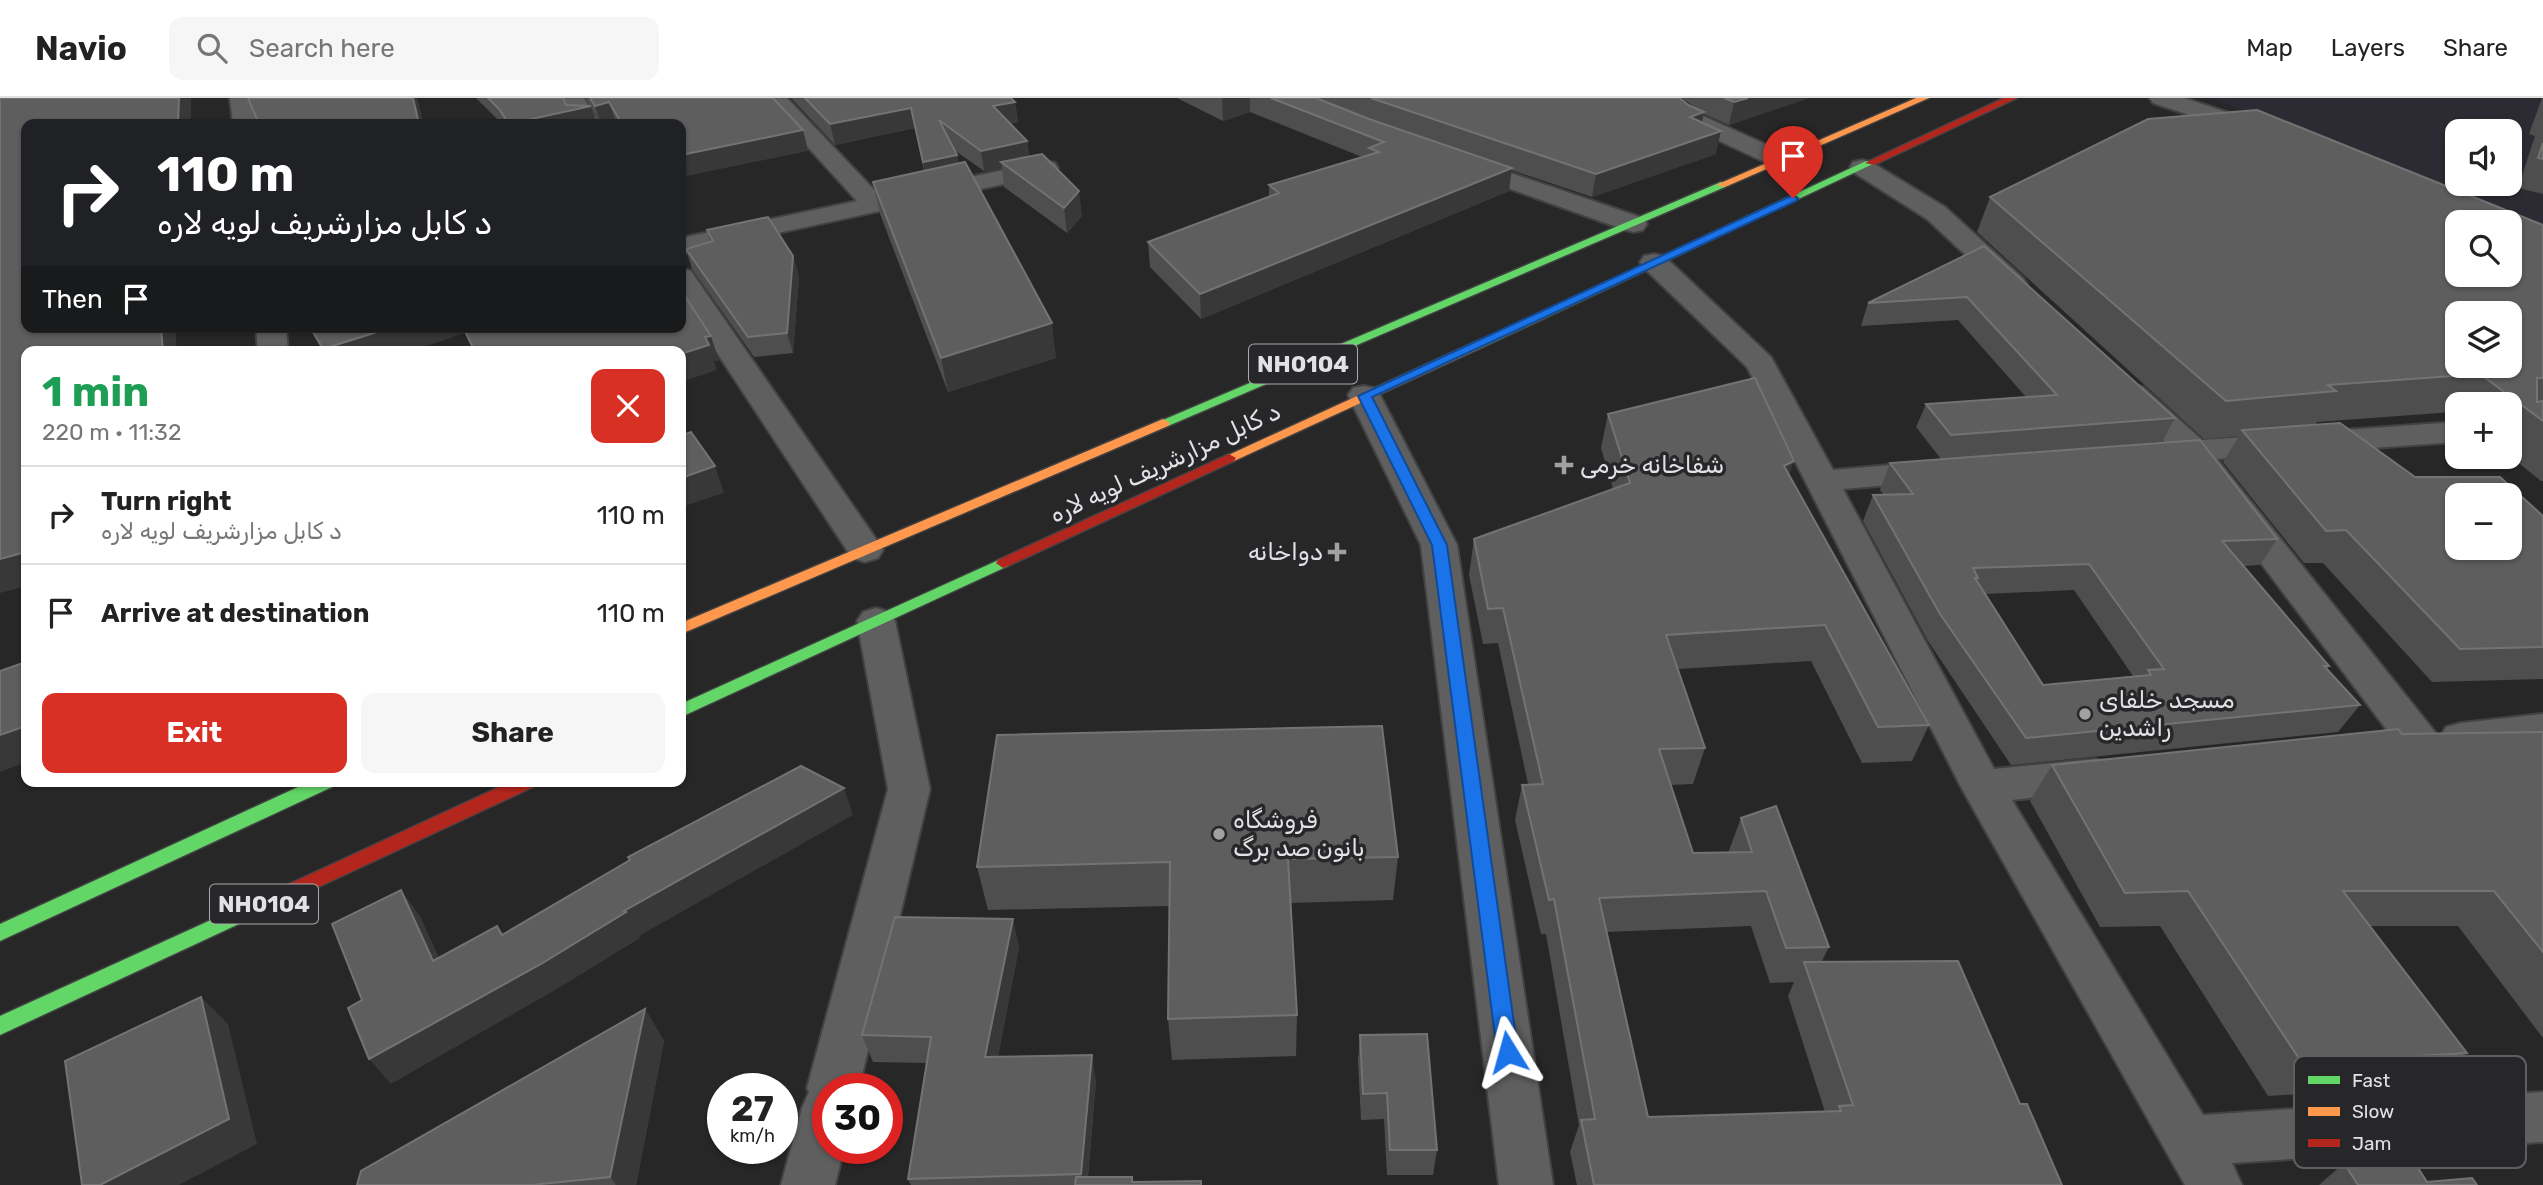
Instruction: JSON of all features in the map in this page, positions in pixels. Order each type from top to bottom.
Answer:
[{"type":"highway","name":"د کابل مزارشریف لویه لاره","points":[[686,627],[1924,98]]},
{"type":"highway","name":"د کابل مزارشریف لویه لاره","points":[[686,710],[2012,98]]},
{"type":"highway","points":[[0,933],[312,787]]},
{"type":"highway","name":"NH0104","points":[[0,1026],[516,787]]},
{"type":"street","points":[[241,98],[244,119]]},
{"type":"street","points":[[573,98],[586,119]]},
{"type":"street","points":[[774,98],[875,205]]},
{"type":"street","points":[[1664,98],[1693,120],[1778,159]]},
{"type":"street","points":[[2161,98],[2282,140]]},
{"type":"street","points":[[1441,156],[1634,224]]},
{"type":"street","points":[[1862,167],[1936,213],[2035,304]]},
{"type":"street","points":[[686,245],[1046,169]]},
{"type":"street","points":[[1654,262],[1760,363],[1982,787],[2215,1185]]},
{"type":"street","points":[[686,284],[865,550]]},
{"type":"street","points":[[2114,377],[2193,450],[2420,743]]},
{"type":"street","points":[[1364,396],[1439,545],[1526,1185]]},
{"type":"street","points":[[2138,455],[2445,433]]},
{"type":"street","points":[[1820,481],[1972,468]]},
{"type":"street","points":[[837,1073],[909,789],[876,621]]},
{"type":"street","points":[[2379,747],[2543,729]]},
{"type":"street","points":[[1982,787],[2133,772]]},
{"type":"street","points":[[2190,1141],[2294,1134]]},
{"type":"street","points":[[808,1185],[813,1164]]},
{"type":"shaded area","points":[[2211,98],[2543,98],[2543,228],[2522,220],[2522,210],[2497,210],[2462,196],[2522,196],[2522,119],[2445,119],[2445,189]]},
{"type":"building","points":[[0,98],[179,98],[178,119],[21,119],[21,333],[161,333],[163,346],[21,346],[21,553],[0,559]]},
{"type":"building","points":[[248,98],[413,98],[418,119],[257,119]]},
{"type":"building","points":[[488,98],[563,98],[566,105],[591,106],[532,119],[506,119]]},
{"type":"building","points":[[590,98],[773,98],[803,130],[686,154],[686,119],[619,119],[609,102],[595,106]]},
{"type":"building","points":[[805,98],[1011,98],[1015,102],[993,106],[1027,141],[981,151],[939,120],[957,155],[923,162],[911,108],[830,124]]},
{"type":"building","points":[[1271,98],[1316,98],[1512,168],[1200,294],[1148,242],[1279,193],[1269,185],[1379,152],[1369,148],[1384,142]]},
{"type":"building","points":[[1371,98],[1680,98],[1704,112],[1690,117],[1721,131],[1596,174]]},
{"type":"building","points":[[1724,98],[1748,98],[1734,102]]},
{"type":"building","points":[[2257,110],[2445,186],[2445,196],[2471,196],[2506,210],[2445,210],[2445,287],[2522,287],[2522,217],[2543,225],[2543,378],[2537,378],[2537,402],[2543,401],[2543,421],[2522,405],[2522,392],[2504,392],[2485,378],[2522,378],[2522,301],[2445,301],[2445,377],[2328,385],[2336,391],[2226,401],[1990,197],[2148,119]]},
{"type":"building","points":[[2543,143],[2543,159],[2538,158]]},
{"type":"building","points":[[1042,154],[1079,191],[1064,208],[1001,162]]},
{"type":"building","points":[[965,162],[1052,323],[941,358],[873,182]]},
{"type":"building","points":[[768,217],[793,256],[787,333],[748,337],[686,249],[713,241],[707,230]]},
{"type":"building","points":[[1984,246],[2175,418],[1951,435],[1926,404],[2057,395],[1967,297],[1868,303]]},
{"type":"building","points":[[686,298],[711,336],[705,337],[709,345],[686,352],[686,346],[472,346],[466,333],[686,333]]},
{"type":"building","points":[[314,333],[374,333],[333,346],[321,346]]},
{"type":"building","points":[[1755,378],[1794,461],[1784,466],[1929,725],[1878,727],[1825,625],[1666,635],[1705,748],[1659,749],[1693,853],[1752,852],[1741,818],[1776,806],[1829,947],[1786,948],[1766,891],[1599,898],[1648,1117],[1841,1111],[1839,1106],[1853,1105],[1804,962],[1958,961],[2020,1104],[2027,1104],[2062,1185],[1594,1185],[1581,1120],[1595,1119],[1554,899],[1549,900],[1522,785],[1543,784],[1503,608],[1488,609],[1474,539],[1630,483],[1608,414]]},
{"type":"building","points":[[2340,423],[2415,477],[2500,477],[2507,483],[2445,483],[2445,560],[2522,560],[2522,497],[2543,516],[2543,647],[2460,649],[2346,530],[2326,531],[2242,430]]},
{"type":"building","points":[[691,432],[715,466],[686,476],[686,434]]},
{"type":"building","points":[[2200,440],[2277,539],[2222,541],[2329,666],[2324,666],[2360,705],[2026,738],[1940,614],[1873,495],[1913,494],[1890,463]],"holes":[[[2089,564],[2164,669],[2148,670],[2151,675],[2043,685],[1975,578],[1978,578],[1973,568]]]},
{"type":"building","points":[[21,664],[21,728],[0,735],[0,671]]},
{"type":"building","points":[[1382,726],[1398,857],[1288,859],[1297,1015],[1168,1019],[1170,862],[977,867],[997,735]]},
{"type":"building","points":[[2398,729],[2402,734],[2543,732],[2543,952],[2494,891],[2343,891],[2467,1053],[2418,1056],[2297,1056],[2188,891],[2125,893],[2052,765]]},
{"type":"building","points":[[801,766],[844,788],[624,911],[626,912],[541,964],[369,1059],[348,1008],[362,1000],[332,924],[401,890],[433,961],[497,926],[502,935],[630,860],[628,857]]},
{"type":"building","points":[[895,917],[1013,919],[985,1057],[1092,1055],[1081,1174],[908,1179],[931,1037],[862,1035]]},
{"type":"building","points":[[201,997],[229,1119],[100,1185],[82,1185],[65,1061]]},
{"type":"building","points":[[645,1009],[610,1177],[531,1185],[357,1185],[361,1171]]},
{"type":"building","points":[[1427,1034],[1437,1150],[1390,1150],[1387,1093],[1363,1094],[1360,1035]]},
{"type":"building","points":[[2347,1168],[2418,1168],[2427,1182],[2472,1178],[2477,1185],[2358,1185]]},
{"type":"building","points":[[1076,1177],[1132,1177],[1132,1182],[1201,1181],[1201,1185],[1075,1185]]},
{"type":"traffic: fast","points":[[1479,344],[1870,163]]},
{"type":"traffic: fast","points":[[1163,423],[1721,185]]},
{"type":"traffic: fast","points":[[686,709],[1003,563]]},
{"type":"traffic: fast","points":[[0,933],[315,787]]},
{"type":"traffic: fast","points":[[0,1026],[292,891]]},
{"type":"traffic: slow","points":[[1721,185],[1924,98]]},
{"type":"traffic: slow","points":[[1229,458],[1479,344]]},
{"type":"traffic: slow","points":[[686,627],[1163,423]]},
{"type":"traffic: jam","points":[[1870,163],[2012,98]]},
{"type":"traffic: jam","points":[[1003,563],[1229,458]]},
{"type":"traffic: jam","points":[[292,891],[516,787]]},
{"type":"place","name":"شفاخانه خرمی","points":[[1564,465]]},
{"type":"place","name":"دواخانه","points":[[1337,552]]},
{"type":"place","name":"مسجد خلفای راشدین","points":[[2085,714]]},
{"type":"place","name":"فروشگاه بانون صد برگ","points":[[1219,834]]},
{"type":"route","points":[[1508,1052],[1439,545],[1364,396],[1793,198]]}]
